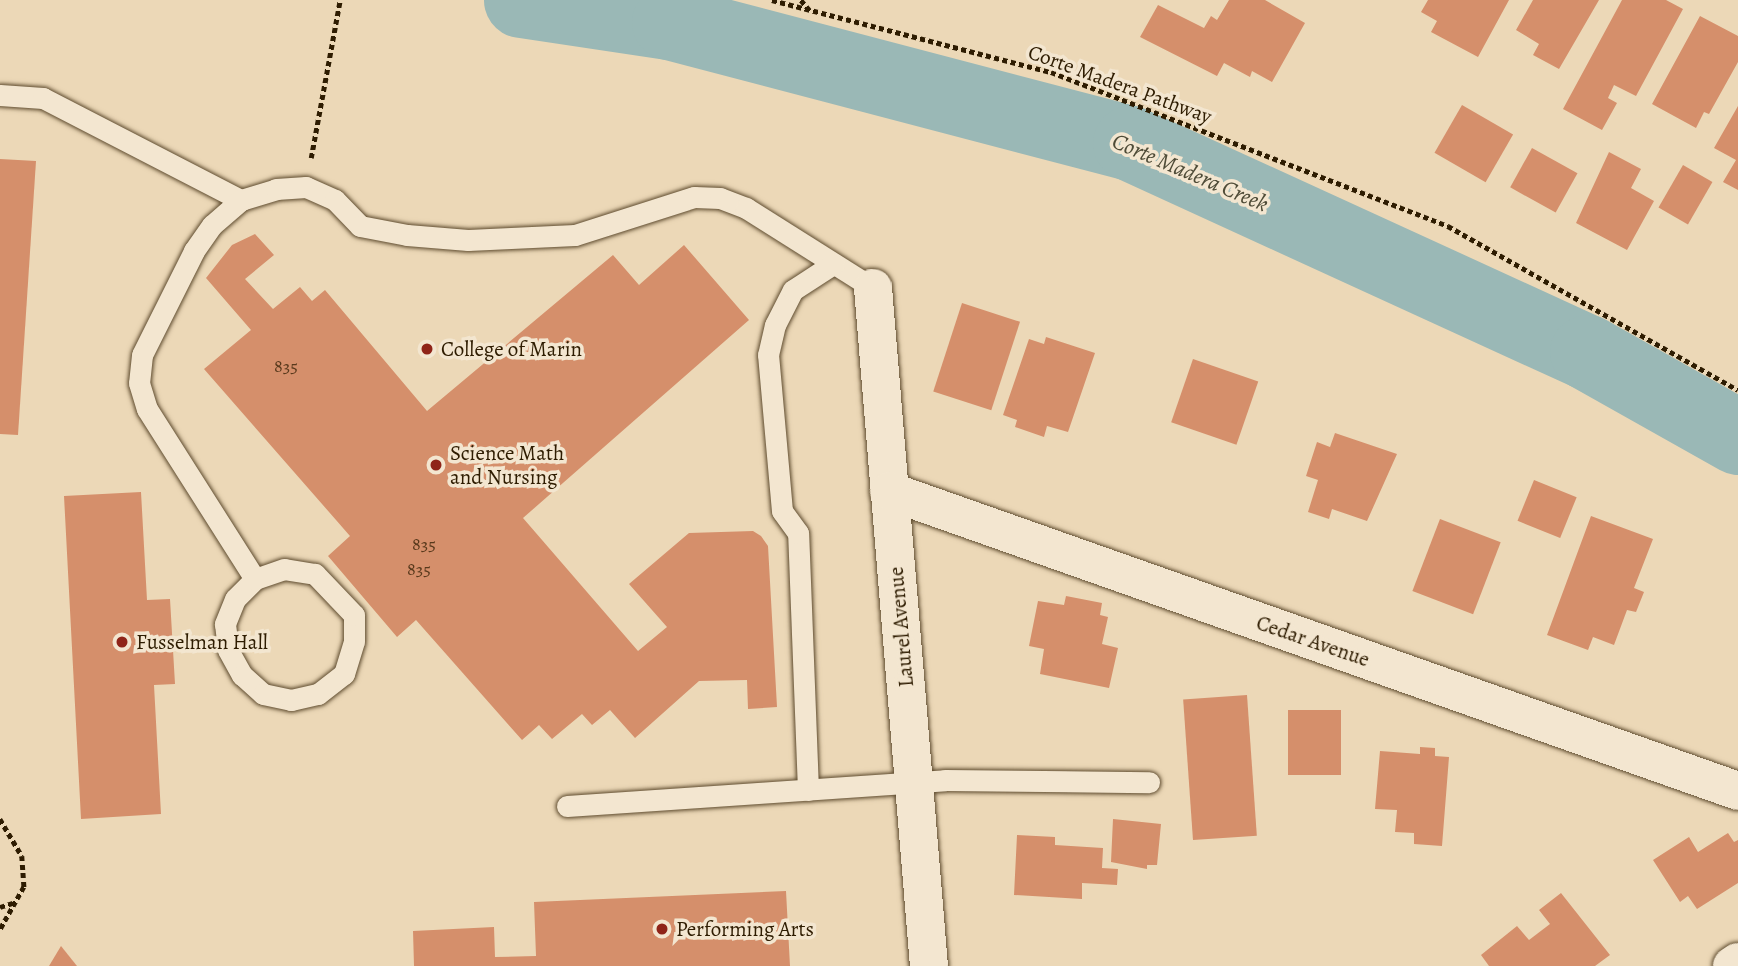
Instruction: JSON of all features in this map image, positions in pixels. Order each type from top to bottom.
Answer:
[{"type":"street","name":"Laurel Avenue","points":[[873,288],[888,491],[916,783],[929,966]]},
{"type":"street","name":"Cedar Avenue","points":[[888,491],[1738,791]]},
{"type":"street","points":[[1732,966],[1738,961]]},
{"type":"lane","points":[[0,95],[43,98],[241,200]]},
{"type":"lane","points":[[255,579],[147,409],[139,383],[142,355],[194,251],[212,225],[241,200],[276,189],[306,187],[335,200],[360,226],[468,240],[575,236],[694,197],[720,198],[746,208],[873,288]]},
{"type":"lane","points":[[808,790],[798,533],[782,511],[768,355],[775,325],[793,290],[832,264]]},
{"type":"lane","points":[[284,569],[315,574],[354,615],[354,641],[344,674],[318,694],[291,700],[263,694],[242,675],[228,650],[225,624],[234,599],[255,579],[284,569]]},
{"type":"lane","points":[[567,806],[916,783],[1149,782]]},
{"type":"path","points":[[306,187],[340,0]]},
{"type":"path","name":"Corte Madera Pathway","points":[[772,0],[812,13],[1051,72],[1448,226],[1738,390]]},
{"type":"path","points":[[801,0],[812,13]]},
{"type":"path","points":[[0,819],[22,856],[24,887],[0,930]]},
{"type":"path","points":[[0,907],[16,901]]},
{"type":"building","points":[[1229,0],[1265,0],[1305,23],[1272,82],[1252,71],[1250,77],[1224,63],[1217,76],[1140,37],[1158,5],[1204,28],[1211,16],[1217,20]]},
{"type":"building","points":[[1428,0],[1509,0],[1478,57],[1431,32],[1437,21],[1421,12]]},
{"type":"building","points":[[1533,0],[1599,0],[1559,69],[1533,55],[1539,44],[1516,30]]},
{"type":"building","points":[[1622,0],[1666,0],[1683,9],[1636,96],[1614,85],[1608,98],[1617,103],[1602,130],[1563,109]]},
{"type":"building","points":[[1700,16],[1738,36],[1738,62],[1709,114],[1704,112],[1696,128],[1652,104]]},
{"type":"building","points":[[1462,105],[1513,134],[1486,182],[1434,153]]},
{"type":"building","points":[[1738,106],[1738,190],[1723,182],[1736,160],[1714,148]]},
{"type":"building","points":[[1532,148],[1577,173],[1556,213],[1510,187]]},
{"type":"building","points":[[1609,152],[1641,169],[1631,188],[1654,201],[1627,250],[1576,223]]},
{"type":"building","points":[[0,159],[36,161],[18,435],[0,434]]},
{"type":"building","points":[[1683,165],[1712,182],[1688,224],[1658,207]]},
{"type":"building","name":"Science Math and Nursing","points":[[255,234],[274,255],[245,279],[273,309],[300,287],[312,301],[325,290],[427,411],[613,255],[639,285],[684,245],[749,320],[523,518],[638,651],[667,627],[629,584],[689,533],[753,531],[761,536],[768,546],[777,707],[748,709],[747,680],[699,681],[635,738],[610,710],[592,725],[582,714],[552,739],[539,725],[522,740],[416,620],[397,637],[328,556],[350,536],[204,369],[251,330],[206,278],[232,245]]},
{"type":"building","points":[[962,303],[1020,322],[991,410],[933,391]]},
{"type":"building","points":[[1046,337],[1095,353],[1068,432],[1047,426],[1044,437],[1015,427],[1017,420],[1003,415],[1029,339],[1044,344]]},
{"type":"building","points":[[1193,359],[1258,381],[1236,445],[1171,422]]},
{"type":"building","points":[[1335,433],[1397,454],[1367,521],[1332,509],[1329,519],[1308,512],[1318,480],[1306,476],[1317,442],[1330,447]]},
{"type":"building","points":[[1534,480],[1577,497],[1560,538],[1518,521]]},
{"type":"building","name":"Fusselman Hall","points":[[141,492],[147,600],[170,599],[175,684],[154,685],[161,814],[81,819],[64,496]]},
{"type":"building","points":[[1591,516],[1653,539],[1634,588],[1644,592],[1636,612],[1627,610],[1614,645],[1593,637],[1588,650],[1547,635]]},
{"type":"building","points":[[1440,519],[1501,542],[1473,614],[1412,591]]},
{"type":"building","points":[[1066,596],[1102,603],[1100,615],[1108,617],[1102,644],[1118,648],[1109,688],[1040,674],[1044,649],[1029,646],[1038,601],[1064,605]]},
{"type":"building","points":[[1247,695],[1257,836],[1193,840],[1183,699]]},
{"type":"building","points":[[1288,710],[1341,710],[1341,775],[1288,775]]},
{"type":"building","points":[[1420,747],[1435,748],[1435,756],[1449,757],[1442,846],[1414,844],[1414,833],[1395,832],[1397,810],[1375,809],[1380,751],[1420,754]]},
{"type":"building","points":[[1113,819],[1161,824],[1157,865],[1147,865],[1147,869],[1111,862]]},
{"type":"building","points":[[1728,833],[1734,842],[1738,840],[1738,883],[1697,909],[1688,896],[1680,902],[1653,860],[1689,837],[1698,852]]},
{"type":"building","points":[[1017,835],[1055,837],[1055,845],[1103,848],[1102,868],[1118,869],[1117,885],[1082,883],[1082,899],[1014,895]]},
{"type":"building","name":"Performing Arts","points":[[786,891],[790,966],[414,966],[413,931],[494,927],[495,957],[536,956],[534,902]]},
{"type":"building","points":[[1561,893],[1610,955],[1595,966],[1489,966],[1481,955],[1517,926],[1529,940],[1550,924],[1539,910]]},
{"type":"building","points":[[61,946],[77,966],[49,966]]},
{"type":"waterway","name":"Corte Madera Creek","points":[[521,0],[669,22],[1130,143],[1587,352],[1738,437]]},
{"type":"place","name":"College of Marin","points":[[427,349]]},
{"type":"place","name":"Science Math and Nursing","points":[[436,465]]},
{"type":"place","name":"Fusselman Hall","points":[[122,642]]},
{"type":"place","name":"Performing Arts","points":[[662,929]]}]
